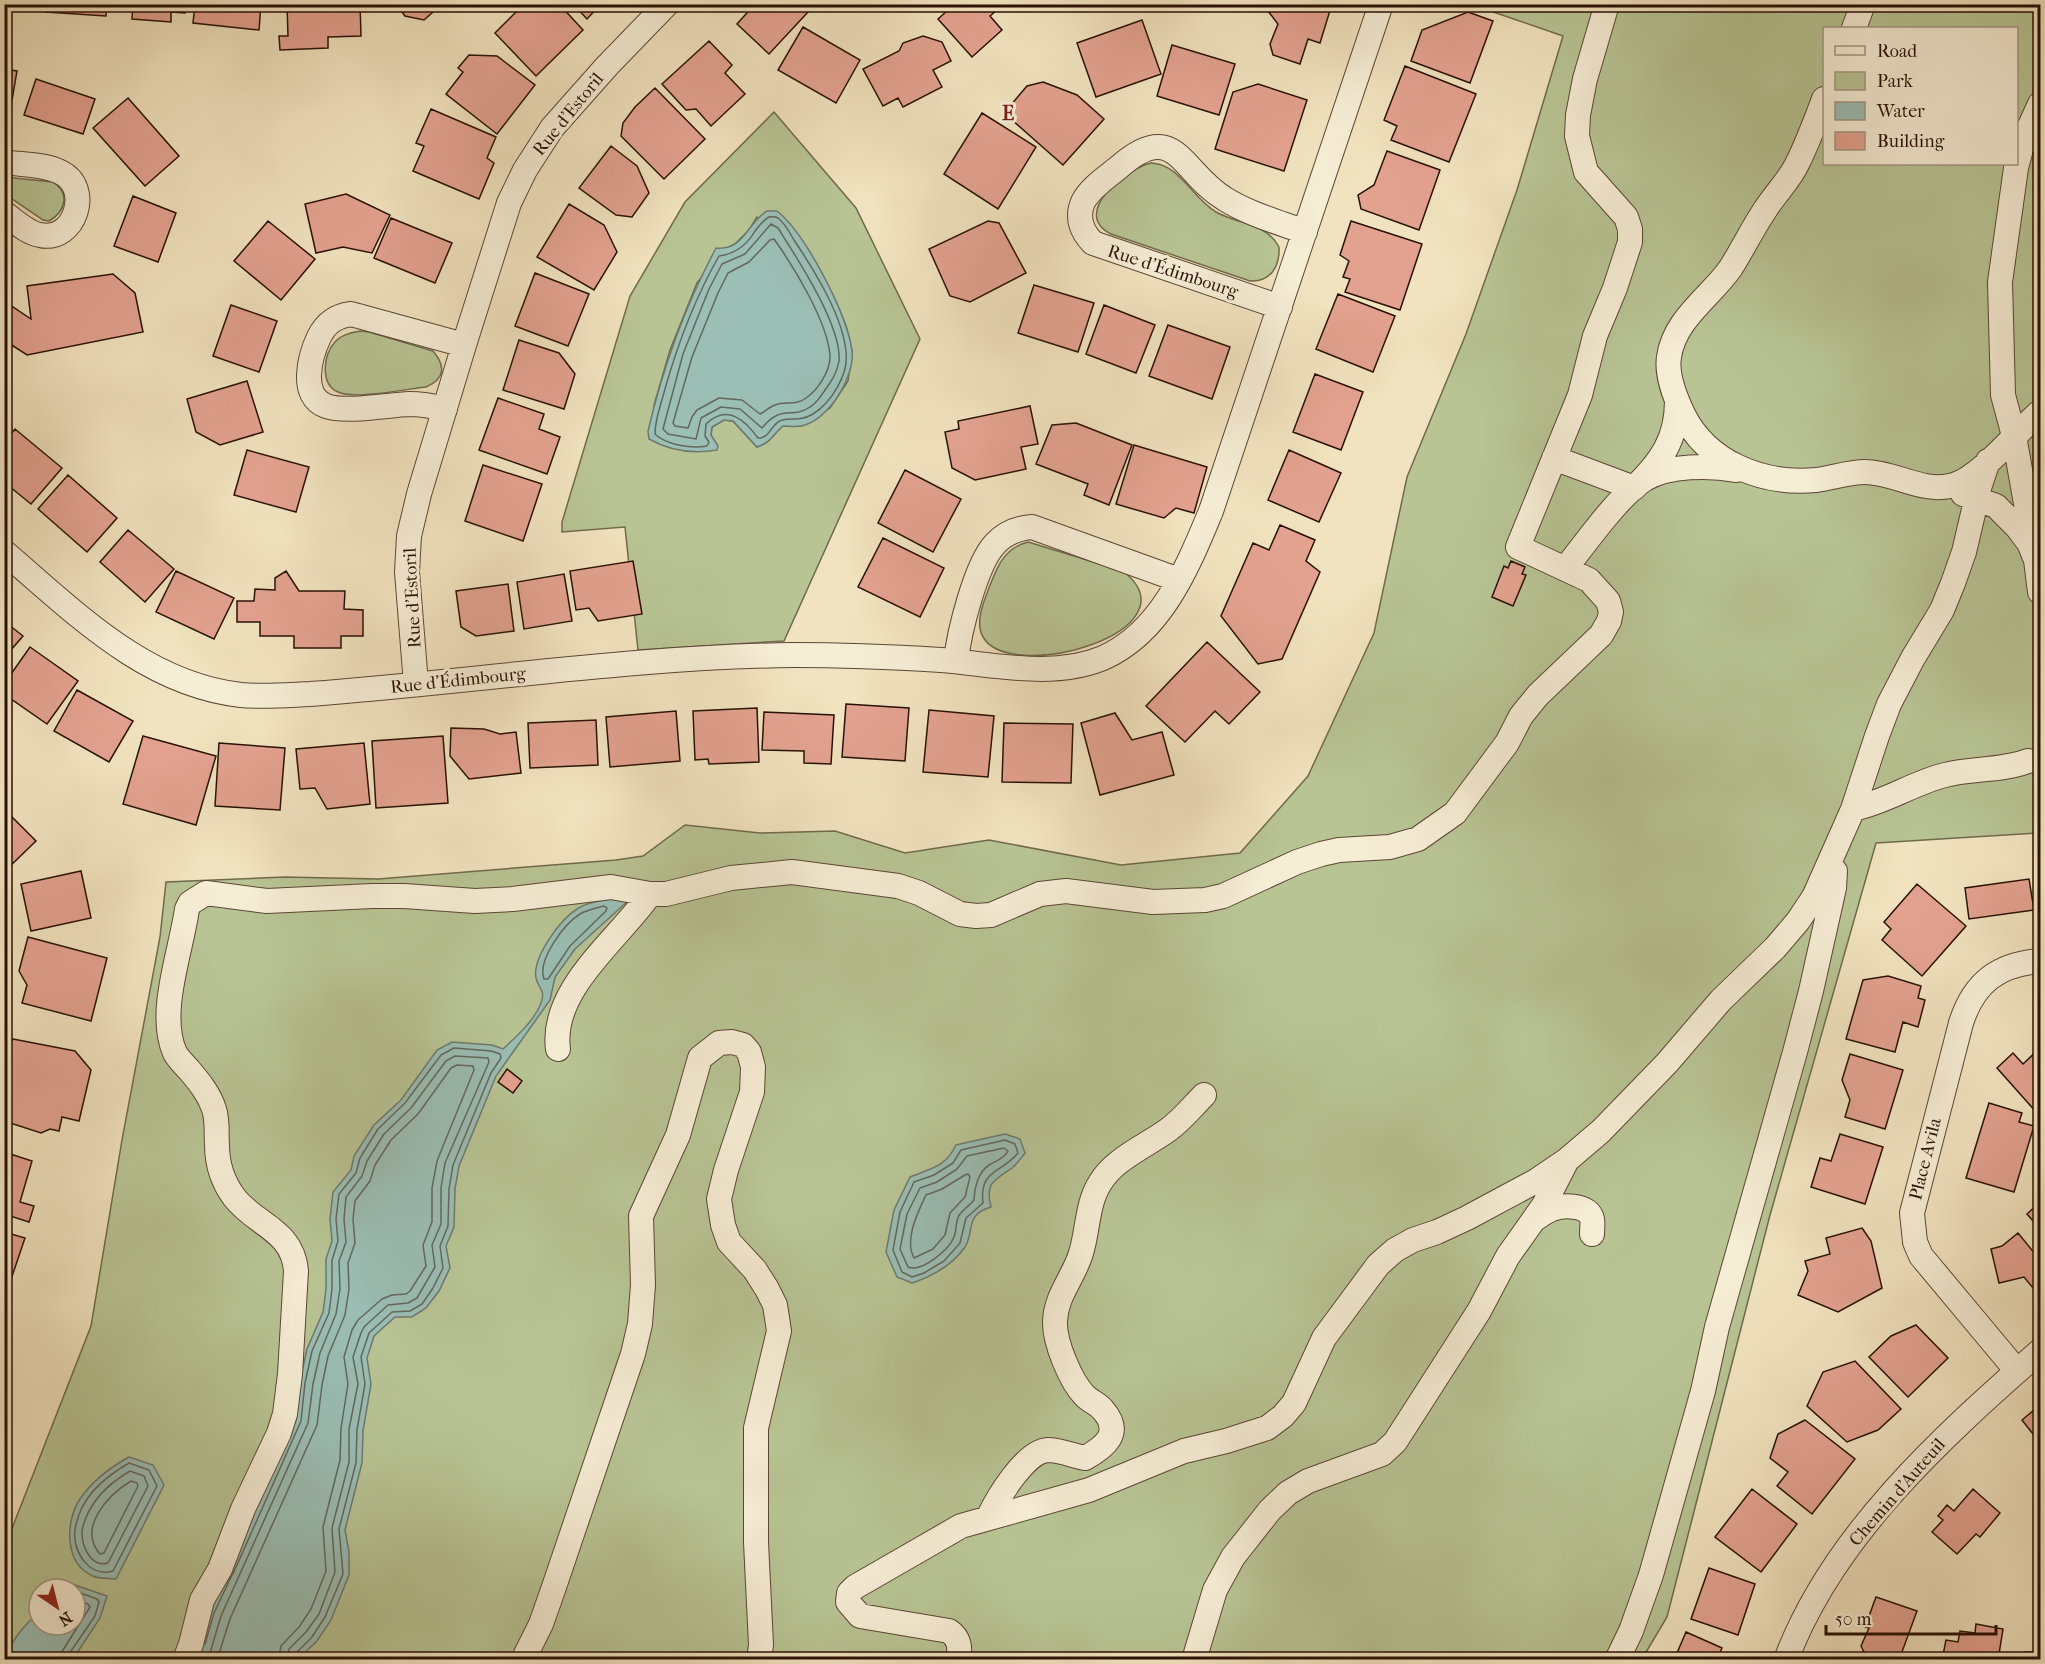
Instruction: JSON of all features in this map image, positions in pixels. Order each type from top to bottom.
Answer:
[{"type":"street","name":"Rue d'Estoril","points":[[416,684],[407,572],[409,536],[464,345],[509,203],[534,154],[566,111],[667,4]]},
{"type":"street","name":"Rue d'Édimbourg","points":[[4,552],[115,644],[151,667],[185,681],[223,692],[266,696],[746,657],[839,655],[1049,668],[1091,662],[1115,652],[1137,636],[1163,606],[1179,580],[1211,511],[1381,4]]},
{"type":"street","points":[[184,1659],[191,1644],[202,1600],[220,1569],[243,1509],[279,1433],[285,1414],[291,1374],[296,1271],[295,1259],[280,1235],[250,1213],[234,1197],[225,1181],[218,1163],[217,1124],[214,1110],[204,1088],[177,1057],[171,1044],[169,1010],[186,909],[190,903],[206,893],[267,902],[372,896],[475,901],[513,899],[611,887],[650,894],[666,894],[730,878],[792,872],[859,879],[898,886],[919,893],[960,914],[976,916],[991,915],[1040,894],[1066,891],[1153,902],[1205,900],[1223,896],[1297,862],[1322,854],[1339,850],[1390,847],[1418,839],[1455,813],[1507,743],[1538,695],[1589,648],[1601,635],[1609,621],[1611,612],[1608,601],[1589,580],[1518,547],[1580,395],[1595,336],[1619,278],[1630,242],[1630,230],[1626,217],[1586,172],[1577,136],[1578,115],[1585,79],[1607,4]]},
{"type":"street","points":[[1854,27],[1863,4]]},
{"type":"street","points":[[1565,568],[1647,475],[1670,440],[1677,421],[1677,400],[1668,359],[1672,341],[1694,309],[1729,270],[1766,208],[1797,165],[1823,101]]},
{"type":"street","points":[[2018,160],[2023,141],[2040,104]]},
{"type":"street","name":"Rue d'Édimbourg","points":[[1280,307],[1093,243],[1086,236],[1081,225],[1080,213],[1084,201],[1133,154],[1157,145],[1169,148],[1178,154],[1203,183],[1227,201],[1305,232]]},
{"type":"street","points":[[4,162],[61,172],[74,184],[79,200],[74,217],[68,225],[61,231],[46,236],[32,233],[4,213]]},
{"type":"street","points":[[2017,165],[2000,282],[2003,395],[2014,436],[2040,592]]},
{"type":"street","points":[[445,409],[410,404],[364,408],[327,407],[318,402],[312,393],[309,368],[324,328],[332,320],[351,314],[464,345]]},
{"type":"street","points":[[1677,400],[1690,428],[1706,446],[1726,461],[1746,471]]},
{"type":"street","points":[[1930,487],[1954,484],[1975,473],[2040,412]]},
{"type":"street","points":[[1554,458],[1634,488]]},
{"type":"street","points":[[957,1659],[958,1642],[956,1636],[949,1631],[860,1616],[848,1602],[849,1593],[855,1587],[961,1527],[1089,1490],[1185,1450],[1226,1441],[1267,1428],[1283,1416],[1294,1403],[1324,1338],[1378,1264],[1395,1250],[1413,1240],[1467,1218],[1536,1181],[1567,1160],[1601,1131],[1646,1085],[1721,1000],[1775,948],[1798,921],[1814,897],[1853,809],[1889,704],[1942,610],[1964,552],[1976,498],[1988,461]]},
{"type":"street","points":[[1634,488],[1663,471],[1711,466],[1793,481],[1817,480],[1865,472],[1976,498],[1996,506],[2006,514],[2029,543],[2036,560]]},
{"type":"street","points":[[956,661],[959,636],[982,567],[995,543],[1017,530],[1032,527],[1179,580]]},
{"type":"street","points":[[1853,809],[1944,775],[1969,769],[2012,767],[2028,761]]},
{"type":"street","points":[[1617,1659],[1652,1575],[1703,1391],[1717,1327],[1795,1052],[1834,888],[1838,844]]},
{"type":"street","points":[[558,1049],[556,1036],[561,1014],[573,991],[593,962],[639,910],[650,894]]},
{"type":"street","name":"Place Avila","points":[[2017,1371],[1921,1257],[1915,1242],[1912,1213],[1961,1023],[1971,999],[1999,970],[2020,963],[2040,962]]},
{"type":"street","points":[[523,1659],[541,1624],[633,1354],[640,1324],[643,1285],[641,1216],[678,1135],[700,1058],[719,1043],[732,1042],[743,1045],[749,1052],[753,1067],[752,1092],[726,1170],[719,1199],[723,1225],[729,1242],[755,1270],[767,1289],[775,1305],[779,1331],[756,1428],[756,1542],[761,1646],[759,1659]]},
{"type":"street","points":[[988,1518],[997,1501],[1027,1461],[1035,1455],[1048,1450],[1085,1458],[1102,1449],[1112,1436],[1111,1423],[1103,1409],[1084,1395],[1069,1371],[1059,1347],[1055,1323],[1059,1299],[1081,1254],[1100,1183],[1112,1169],[1183,1118],[1204,1095]]},
{"type":"street","points":[[1194,1659],[1215,1590],[1233,1557],[1270,1510],[1288,1493],[1308,1480],[1382,1454],[1395,1442],[1479,1311],[1508,1257],[1535,1219],[1567,1160]]},
{"type":"street","points":[[1535,1219],[1550,1209],[1562,1206],[1575,1207],[1587,1211],[1592,1217],[1592,1234]]},
{"type":"street","name":"Chemin d'Auteuil","points":[[1786,1659],[1795,1635],[1813,1601],[1854,1540],[1934,1448],[1967,1415],[2040,1351]]},
{"type":"green space","points":[[1473,5],[2040,5],[2040,833],[1876,843],[1770,1215],[1667,1617],[1642,1659],[5,1659],[4,1549],[91,1326],[122,1140],[160,937],[166,882],[285,877],[378,879],[616,860],[643,856],[685,825],[760,833],[835,831],[905,853],[989,840],[1121,865],[1240,853],[1308,776],[1374,633],[1407,477],[1466,334],[1517,190],[1563,36]]},
{"type":"green space","points":[[774,112],[856,208],[920,339],[784,641],[638,650],[625,527],[562,532],[562,522],[630,296],[685,202]],"holes":[[[757,217],[815,262],[833,295],[846,326],[852,351],[848,381],[830,408],[802,426],[783,426],[769,440],[757,447],[733,421],[724,420],[712,427],[711,435],[654,405],[670,350],[697,283],[725,249],[735,244],[749,230]]]},
{"type":"green space","points":[[1151,163],[1170,169],[1178,175],[1200,199],[1216,212],[1251,225],[1274,239],[1279,247],[1279,254],[1276,266],[1269,276],[1250,281],[1111,234],[1100,225],[1096,215],[1099,204],[1106,193],[1128,174]]},
{"type":"green space","points":[[4,177],[53,182],[62,191],[64,202],[62,208],[49,221],[43,220],[5,194]]},
{"type":"green space","points":[[360,331],[433,351],[442,367],[440,376],[426,387],[356,395],[338,392],[328,383],[326,376],[328,354],[340,338]]},
{"type":"green space","points":[[1028,542],[1123,571],[1140,593],[1137,613],[1119,631],[1092,644],[1060,653],[1027,655],[1000,650],[983,637],[980,626],[982,606],[1002,559],[1013,549]]},
{"type":"water","points":[[767,211],[777,211],[800,237],[824,276],[843,317],[852,351],[852,361],[844,385],[830,407],[821,416],[801,426],[783,426],[769,440],[757,447],[733,421],[724,420],[712,427],[711,435],[718,446],[717,450],[699,452],[657,443],[649,439],[648,431],[668,360],[694,292],[716,248],[725,248],[739,241]]},
{"type":"water","points":[[621,897],[628,901],[575,949],[555,977],[550,1000],[496,1076],[459,1166],[455,1189],[454,1227],[446,1246],[450,1268],[439,1291],[426,1308],[412,1317],[395,1317],[374,1336],[367,1358],[371,1384],[363,1431],[362,1463],[345,1530],[349,1552],[349,1575],[331,1620],[317,1641],[298,1659],[194,1660],[209,1612],[300,1381],[307,1349],[323,1312],[326,1259],[332,1241],[330,1219],[333,1192],[351,1170],[354,1156],[374,1125],[401,1100],[437,1050],[452,1042],[492,1045],[503,1049],[525,1028],[541,1003],[543,995],[536,978],[536,969],[549,939],[570,914],[582,906]]},
{"type":"water","points":[[1005,1134],[1020,1139],[1025,1153],[1014,1166],[992,1183],[989,1193],[991,1207],[977,1214],[968,1241],[960,1254],[942,1270],[912,1283],[897,1277],[886,1252],[894,1210],[910,1177],[942,1163],[956,1145]]},
{"type":"water","points":[[129,1457],[153,1465],[164,1485],[116,1579],[95,1577],[84,1570],[72,1552],[70,1530],[75,1508],[96,1480]]},
{"type":"water","points":[[87,1589],[107,1596],[100,1618],[73,1659],[7,1659],[18,1634],[27,1624],[27,1637],[87,1637]]},
{"type":"building","points":[[47,4],[107,4],[106,16],[46,12]]},
{"type":"building","points":[[133,4],[186,4],[185,13],[171,12],[171,22],[132,19]]},
{"type":"building","points":[[195,4],[261,4],[259,30],[193,23]]},
{"type":"building","points":[[287,4],[360,4],[361,36],[328,37],[328,48],[280,50],[279,36],[288,36]]},
{"type":"building","points":[[396,4],[442,4],[424,20],[405,16]]},
{"type":"building","points":[[524,4],[559,4],[583,30],[536,76],[495,33]]},
{"type":"building","points":[[573,4],[601,4],[587,19]]},
{"type":"building","points":[[755,4],[799,4],[808,12],[769,54],[737,24]]},
{"type":"building","points":[[943,4],[994,4],[998,9],[990,16],[1002,30],[972,57],[938,19],[948,10]]},
{"type":"building","points":[[1276,4],[1332,4],[1320,43],[1308,39],[1300,64],[1273,55],[1270,44],[1278,24],[1268,11]]},
{"type":"building","points":[[1468,12],[1493,21],[1470,83],[1411,61],[1422,30]]},
{"type":"building","points":[[1142,20],[1161,74],[1096,97],[1077,43]]},
{"type":"building","points":[[803,27],[860,60],[836,103],[778,70]]},
{"type":"building","points":[[923,36],[942,42],[951,61],[933,70],[942,87],[903,107],[898,98],[883,106],[863,69],[899,51],[903,43]]},
{"type":"building","points":[[709,41],[732,65],[725,73],[745,94],[711,126],[696,109],[686,110],[662,84]]},
{"type":"building","points":[[1172,45],[1235,64],[1219,115],[1157,96]]},
{"type":"building","points":[[469,55],[497,56],[535,85],[497,134],[446,94],[463,72],[458,68]]},
{"type":"building","points":[[1405,66],[1476,94],[1449,162],[1391,140],[1397,126],[1384,120]]},
{"type":"building","points":[[4,69],[17,71],[11,106],[4,104]]},
{"type":"building","points":[[36,79],[95,99],[83,134],[24,115]]},
{"type":"building","points":[[1043,82],[1077,95],[1104,119],[1063,165],[1004,113],[1027,86]]},
{"type":"building","points":[[1258,84],[1307,100],[1284,171],[1215,149],[1233,92]]},
{"type":"building","points":[[655,88],[705,139],[664,179],[621,136],[623,123],[635,107]]},
{"type":"building","points":[[128,98],[179,156],[145,186],[93,128]]},
{"type":"building","points":[[431,109],[496,137],[487,158],[494,163],[479,199],[413,171],[424,146],[416,143]]},
{"type":"building","points":[[982,113],[1036,147],[998,209],[944,174]]},
{"type":"building","points":[[611,146],[637,166],[649,193],[632,217],[616,215],[579,188]]},
{"type":"building","points":[[1387,151],[1440,170],[1419,230],[1361,209],[1358,195],[1374,185]]},
{"type":"building","points":[[346,194],[390,215],[372,253],[343,247],[316,253],[305,204]]},
{"type":"building","points":[[133,196],[176,213],[158,262],[114,246]]},
{"type":"building","points":[[569,204],[604,225],[617,252],[594,290],[537,257]]},
{"type":"building","points":[[391,218],[452,243],[435,283],[374,258]]},
{"type":"building","points":[[268,221],[315,259],[281,300],[234,261]]},
{"type":"building","points":[[988,221],[999,223],[1026,273],[970,302],[950,296],[929,249]]},
{"type":"building","points":[[1351,221],[1422,244],[1400,310],[1345,292],[1350,279],[1343,277],[1349,261],[1340,255]]},
{"type":"building","points":[[535,273],[589,294],[568,346],[515,326]]},
{"type":"building","points":[[113,274],[135,293],[143,332],[27,355],[4,340],[4,301],[31,319],[27,286]]},
{"type":"building","points":[[1034,285],[1094,303],[1078,352],[1018,333]]},
{"type":"building","points":[[1338,294],[1395,316],[1373,372],[1316,349]]},
{"type":"building","points":[[231,305],[277,321],[259,372],[213,356]]},
{"type":"building","points":[[1104,305],[1155,325],[1136,373],[1086,354]]},
{"type":"building","points":[[1168,325],[1230,347],[1212,399],[1149,376]]},
{"type":"building","points":[[519,340],[559,353],[575,374],[564,409],[503,390]]},
{"type":"building","points":[[1315,374],[1363,392],[1341,450],[1293,432]]},
{"type":"building","points":[[247,381],[263,432],[220,445],[196,432],[187,399]]},
{"type":"building","points":[[498,398],[544,414],[539,429],[560,437],[547,474],[479,450]]},
{"type":"building","points":[[1030,406],[1038,444],[1021,447],[1026,469],[975,480],[952,468],[945,432],[959,429],[958,421]]},
{"type":"building","points":[[1076,423],[1132,445],[1109,505],[1084,495],[1088,484],[1036,464],[1052,425]]},
{"type":"building","points":[[15,429],[62,468],[31,504],[4,482],[4,442]]},
{"type":"building","points":[[1134,445],[1207,467],[1194,513],[1176,508],[1164,518],[1116,504]]},
{"type":"building","points":[[247,450],[309,467],[296,512],[234,495]]},
{"type":"building","points":[[1289,450],[1341,473],[1319,522],[1268,500]]},
{"type":"building","points":[[483,465],[542,484],[523,541],[465,521]]},
{"type":"building","points":[[905,470],[961,499],[933,552],[878,523]]},
{"type":"building","points":[[68,475],[117,518],[87,552],[38,509]]},
{"type":"building","points":[[1280,525],[1315,540],[1306,561],[1320,572],[1282,659],[1258,664],[1221,616],[1253,543],[1269,550]]},
{"type":"building","points":[[128,530],[174,569],[145,602],[100,562]]},
{"type":"building","points":[[883,538],[944,568],[920,617],[858,587]]},
{"type":"building","points":[[633,561],[642,614],[598,621],[589,608],[576,610],[570,571]]},
{"type":"building","points":[[1511,561],[1525,567],[1522,574],[1526,575],[1513,606],[1492,597],[1504,566],[1508,568]]},
{"type":"building","points":[[176,571],[234,598],[214,639],[156,612]]},
{"type":"building","points":[[286,571],[299,591],[345,591],[344,609],[363,610],[363,636],[341,636],[341,648],[294,648],[294,636],[260,636],[260,622],[237,622],[237,601],[254,601],[255,589],[275,590],[275,578]]},
{"type":"building","points":[[564,574],[572,621],[524,629],[517,582]]},
{"type":"building","points":[[508,584],[514,631],[476,636],[461,627],[456,591]]},
{"type":"building","points":[[4,621],[23,636],[4,658]]},
{"type":"building","points":[[1207,642],[1260,692],[1229,724],[1215,711],[1185,742],[1146,706]]},
{"type":"building","points":[[30,647],[78,681],[47,724],[4,694],[4,684]]},
{"type":"building","points":[[77,690],[133,721],[109,762],[54,731]]},
{"type":"building","points":[[846,704],[909,708],[905,761],[842,757]]},
{"type":"building","points":[[757,708],[759,762],[709,764],[708,759],[695,760],[693,711]]},
{"type":"building","points":[[929,710],[994,716],[988,777],[923,772]]},
{"type":"building","points":[[676,711],[680,761],[610,767],[606,717]]},
{"type":"building","points":[[764,712],[834,715],[831,764],[804,763],[804,751],[762,750]]},
{"type":"building","points":[[1115,713],[1132,740],[1162,732],[1174,775],[1100,795],[1081,723]]},
{"type":"building","points":[[596,720],[598,765],[530,768],[528,723]]},
{"type":"building","points":[[1004,723],[1073,724],[1071,783],[1002,782]]},
{"type":"building","points":[[451,728],[484,729],[500,734],[516,732],[521,773],[469,779],[450,756]]},
{"type":"building","points":[[143,736],[216,756],[196,825],[123,804]]},
{"type":"building","points":[[443,736],[448,803],[376,808],[372,741]]},
{"type":"building","points":[[219,743],[285,748],[280,810],[215,806]]},
{"type":"building","points":[[364,743],[370,804],[327,809],[315,788],[300,789],[296,749]]},
{"type":"building","points":[[4,809],[36,841],[6,870],[4,868]]},
{"type":"building","points":[[81,871],[91,918],[31,931],[21,884]]},
{"type":"building","points":[[2029,879],[2034,910],[1969,919],[1965,888]]},
{"type":"building","points":[[1917,884],[1966,926],[1922,976],[1882,940],[1891,929],[1884,922]]},
{"type":"building","points":[[28,937],[107,958],[91,1021],[22,1003],[27,985],[19,971]]},
{"type":"building","points":[[1888,976],[1921,986],[1918,998],[1925,1000],[1918,1027],[1903,1022],[1895,1052],[1846,1039],[1863,980]]},
{"type":"building","points":[[13,1039],[75,1051],[91,1070],[79,1121],[62,1117],[59,1131],[50,1129],[41,1133],[4,1121],[4,1057]]},
{"type":"building","points":[[2040,1048],[2040,1113],[2038,1114],[1997,1068],[2013,1053],[2023,1064]]},
{"type":"building","points":[[1850,1054],[1903,1070],[1885,1129],[1845,1117],[1850,1100],[1842,1080]]},
{"type":"building","points":[[507,1069],[522,1081],[513,1093],[498,1082]]},
{"type":"building","points":[[1989,1103],[2022,1113],[2019,1122],[2034,1126],[2014,1192],[1966,1178]]},
{"type":"building","points":[[1840,1134],[1883,1147],[1865,1204],[1811,1187],[1820,1158],[1831,1161]]},
{"type":"building","points":[[4,1152],[32,1161],[20,1202],[34,1206],[29,1222],[4,1214]]},
{"type":"building","points":[[2040,1202],[2040,1229],[2027,1214]]},
{"type":"building","points":[[1862,1228],[1871,1241],[1882,1288],[1838,1312],[1798,1295],[1808,1271],[1805,1261],[1830,1254],[1826,1238]]},
{"type":"building","points":[[4,1232],[25,1238],[4,1300]]},
{"type":"building","points":[[2018,1233],[2040,1260],[2040,1281],[2033,1288],[2024,1277],[1999,1283],[1991,1249],[2002,1246]]},
{"type":"building","points":[[1916,1325],[1948,1358],[1908,1397],[1869,1357],[1891,1336]]},
{"type":"building","points":[[1855,1361],[1901,1409],[1878,1430],[1847,1442],[1807,1406],[1823,1372]]},
{"type":"building","points":[[2040,1405],[2040,1443],[2022,1420]]},
{"type":"building","points":[[1805,1420],[1855,1459],[1812,1514],[1777,1486],[1788,1472],[1770,1458],[1778,1434]]},
{"type":"building","points":[[1752,1489],[1797,1524],[1761,1572],[1715,1537]]},
{"type":"building","points":[[1973,1489],[2000,1513],[1980,1537],[1976,1534],[1957,1554],[1932,1532],[1943,1520],[1938,1516],[1947,1505],[1954,1511]]},
{"type":"building","points":[[1709,1568],[1755,1584],[1738,1635],[1691,1619]]},
{"type":"building","points":[[1876,1597],[1917,1611],[1899,1660],[1884,1660],[1864,1652],[1861,1646],[1869,1628],[1865,1627]]},
{"type":"building","points":[[1976,1624],[2003,1629],[1998,1660],[1942,1660],[1946,1640],[1958,1642],[1960,1631],[1975,1633]]},
{"type":"building","points":[[1686,1632],[1722,1648],[1717,1660],[1674,1660]]},
{"type":"building","points":[[2025,1652],[2040,1652],[2040,1660],[2025,1660]]},
{"type":"district","name":"E","points":[[1008,113]]}]
